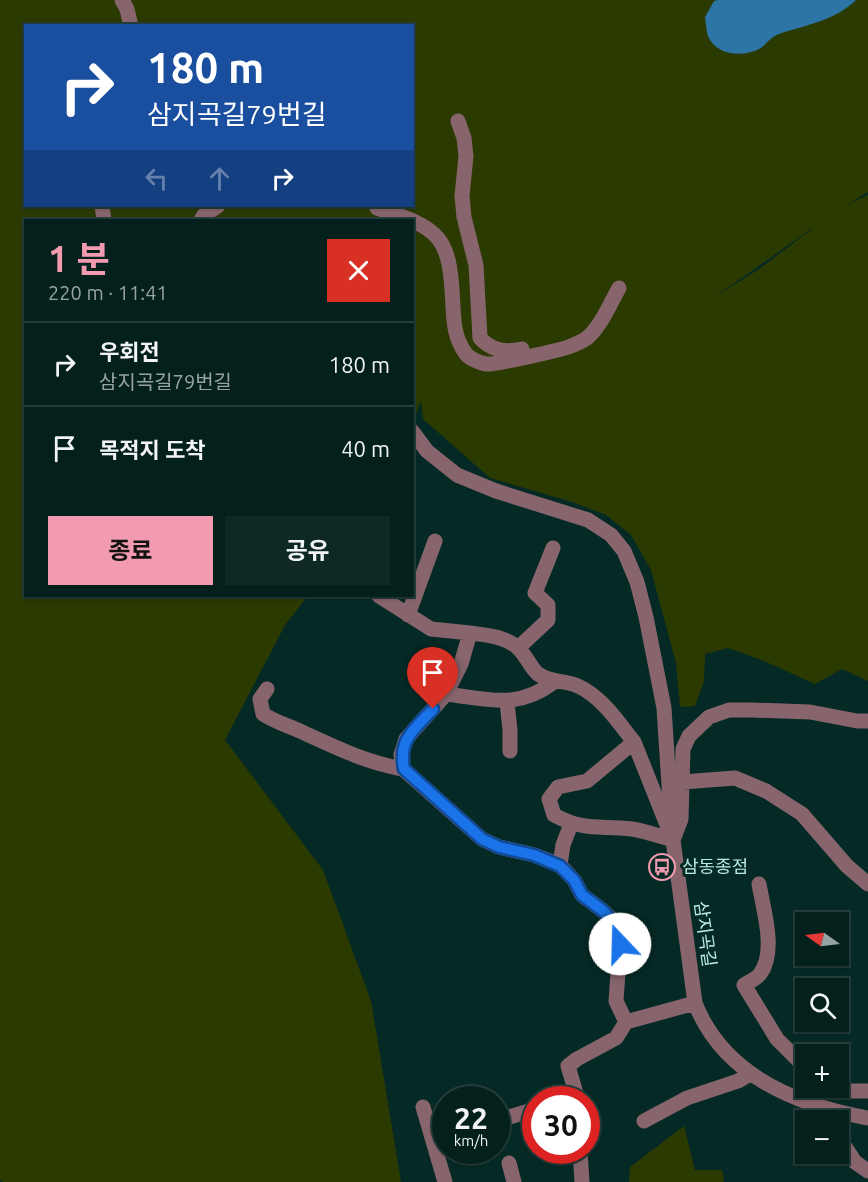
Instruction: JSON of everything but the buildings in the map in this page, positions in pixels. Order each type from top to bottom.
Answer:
[{"type":"street","points":[[122,0],[131,24]]},
{"type":"street","points":[[458,121],[464,138],[466,156],[462,196],[464,217],[476,266],[480,338],[487,346],[498,350],[513,351],[558,342],[571,346]]},
{"type":"street","points":[[202,219],[217,207]]},
{"type":"street","points":[[375,211],[410,219]]},
{"type":"street","points":[[414,221],[430,229],[445,246],[452,272],[457,341],[469,357],[487,364],[571,346],[586,338],[596,328],[619,288]]},
{"type":"street","points":[[414,434],[427,451],[457,475],[496,491],[588,520],[611,535],[624,551],[637,582],[646,617],[664,708],[673,840]]},
{"type":"street","points":[[408,615],[435,542]]},
{"type":"street","points":[[518,648],[548,620],[549,605],[535,593],[553,548]]},
{"type":"street","points":[[381,597],[431,628],[496,636],[518,648],[538,673],[554,682],[577,685],[591,694],[606,707],[634,742],[673,840]]},
{"type":"street","points":[[404,769],[401,755],[406,739],[446,694],[461,664],[470,633]]},
{"type":"street","points":[[446,694],[507,702],[541,692],[554,682]]},
{"type":"street","points":[[267,689],[260,699],[263,714],[279,724],[377,764],[404,769],[482,839],[499,847],[534,855],[560,866],[574,880],[582,895],[616,924],[620,944],[616,1001],[626,1022]]},
{"type":"street","points":[[507,702],[510,751]]},
{"type":"street","name":"삼지곡길","points":[[822,1110],[750,1074],[717,1043],[703,1023],[695,1003],[673,840],[681,819],[683,749],[688,736],[709,717],[729,710],[810,712],[868,721]]},
{"type":"street","points":[[634,742],[587,781],[558,787],[549,799],[554,814],[571,824],[595,828],[632,829],[673,840]]},
{"type":"street","points":[[683,782],[735,778],[766,791],[802,814],[847,866],[868,884]]},
{"type":"street","points":[[560,866],[563,844],[571,824]]},
{"type":"street","points":[[759,884],[769,938],[766,960],[760,974],[744,985],[777,1039],[795,1057]]},
{"type":"street","points":[[571,1086],[568,1066],[616,1038],[626,1022],[695,1003]]},
{"type":"street","points":[[644,1121],[687,1098],[738,1081],[750,1074]]},
{"type":"street","points":[[849,1091],[868,1091]]},
{"type":"street","points":[[423,1107],[432,1126]]},
{"type":"street","name":"삼지곡길","points":[[849,1117],[868,1118]]},
{"type":"street","points":[[849,1153],[855,1162],[868,1171]]},
{"type":"street","points":[[442,1164],[445,1182]]},
{"type":"street","points":[[509,1164],[514,1182]]},
{"type":"street","points":[[581,1164],[582,1182]]},
{"type":"green space","points":[[0,0],[868,0],[868,192],[849,204],[868,195],[868,681],[842,669],[815,684],[728,648],[705,654],[704,682],[695,706],[680,707],[676,663],[651,570],[631,535],[606,515],[572,502],[490,478],[423,419],[421,401],[414,419],[414,219],[24,219],[24,597],[307,597],[285,625],[225,740],[323,870],[371,1001],[401,1182],[3,1182],[0,1180]],"holes":[[[812,229],[759,269],[715,297]]]},
{"type":"green space","points":[[684,1126],[695,1170],[722,1170],[724,1182],[629,1182],[630,1167]]},
{"type":"water","points":[[856,0],[830,17],[776,35],[761,48],[739,54],[717,48],[708,36],[705,17],[714,1]]},
{"type":"place","name":"삼동종점","points":[[662,867]]},
{"type":"route","points":[[433,709],[406,739],[401,755],[404,769],[482,839],[499,847],[534,855],[560,866],[574,880],[582,895],[616,924],[620,944]]}]
